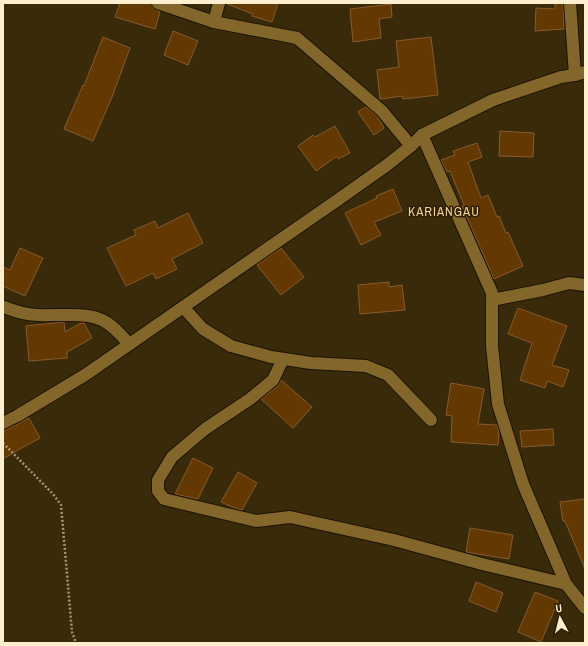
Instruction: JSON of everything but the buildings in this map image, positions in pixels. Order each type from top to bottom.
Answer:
[{"type":"street","points":[[158,3],[214,22],[297,38],[382,111],[411,146]]},
{"type":"street","points":[[214,22],[219,3]]},
{"type":"street","points":[[3,423],[85,375],[339,199],[411,146],[422,135],[493,100],[561,76],[580,73],[570,3]]},
{"type":"street","points":[[422,135],[492,293],[492,346],[498,404],[523,484],[566,584],[585,608]]},
{"type":"street","points":[[492,300],[543,290],[569,283],[585,285]]},
{"type":"street","points":[[4,307],[19,313],[36,315],[89,316],[100,319],[111,325],[129,344]]},
{"type":"street","points":[[183,307],[203,329],[232,346],[283,359],[311,363],[366,366],[388,375],[431,420]]},
{"type":"street","points":[[283,359],[273,380],[250,399],[205,429],[172,457],[158,480],[158,492],[164,498],[256,521],[290,517],[394,540],[482,564],[566,584]]},
{"type":"path","points":[[3,443],[62,505],[72,632],[76,643]]},
{"type":"district","name":"KARIANGAU","points":[[444,211]]}]
